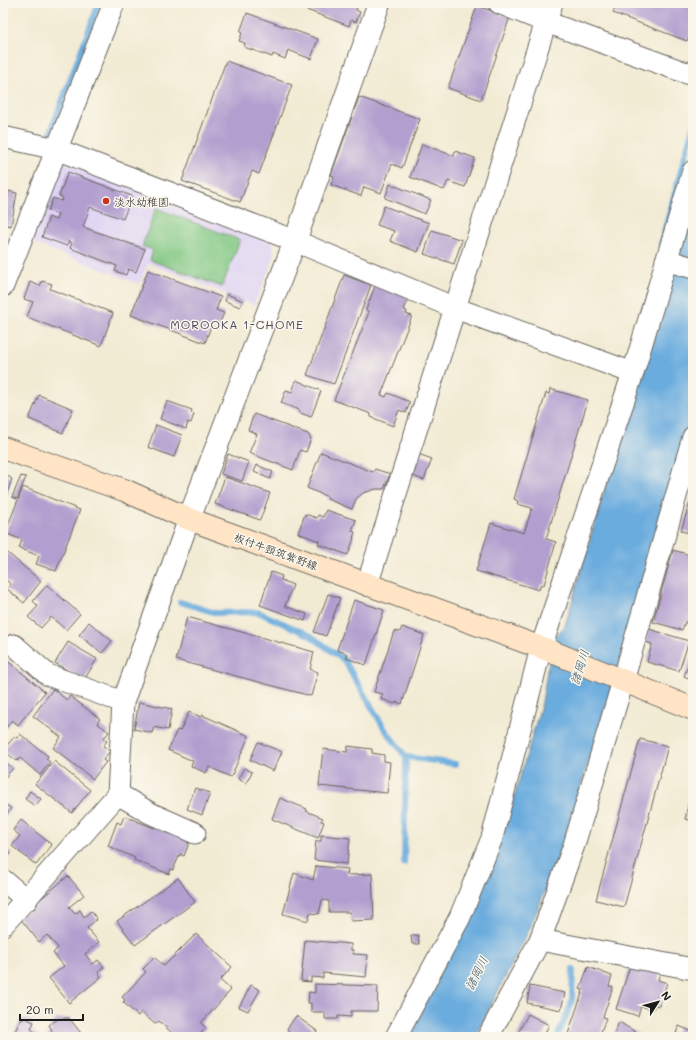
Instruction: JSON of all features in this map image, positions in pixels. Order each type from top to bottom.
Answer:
[{"type":"main road","name":"板付牛頸筑紫野線","points":[[3,448],[124,490],[189,519],[546,650],[693,709]]},
{"type":"street","points":[[3,286],[114,3]]},
{"type":"street","points":[[3,925],[27,900],[118,794],[123,702],[189,519],[295,241],[379,3]]},
{"type":"street","points":[[499,3],[549,12],[692,75],[693,71]]},
{"type":"street","points":[[367,584],[549,12]]},
{"type":"street","points":[[3,137],[56,149],[295,241],[455,308],[633,373]]},
{"type":"street","points":[[396,1037],[460,917],[492,838],[546,650],[633,373],[693,171]]},
{"type":"street","points":[[666,260],[693,268]]},
{"type":"street","points":[[488,1037],[540,940],[574,845],[620,679],[693,437]]},
{"type":"street","points":[[14,645],[48,675],[123,702]]},
{"type":"street","points":[[118,794],[150,813],[195,833]]},
{"type":"street","points":[[3,880],[27,900]]},
{"type":"street","points":[[540,940],[693,969]]},
{"type":"shaded area","name":"淡水幼稚園","points":[[61,161],[273,242],[274,258],[254,305],[148,263],[139,284],[31,242]]},
{"type":"green space","points":[[156,208],[240,240],[222,287],[150,260],[153,250],[142,246]]},
{"type":"water","name":"諸岡川","points":[[693,185],[693,406],[621,659],[557,861],[530,928],[475,1037],[408,1037],[450,953],[487,871],[512,805],[542,702],[555,636],[565,626]]},
{"type":"building","points":[[288,3],[359,3],[356,10],[360,12],[356,22],[351,20],[349,26]]},
{"type":"building","points":[[613,3],[693,3],[693,25],[687,41],[613,13],[616,4]]},
{"type":"building","points":[[477,6],[510,17],[481,100],[448,88]]},
{"type":"building","points":[[247,13],[318,39],[311,59],[288,50],[285,59],[273,54],[272,57],[244,47],[245,43],[239,41],[242,33],[240,32]]},
{"type":"building","points":[[226,61],[292,85],[259,174],[252,171],[240,202],[182,181]]},
{"type":"building","points":[[359,97],[420,119],[402,168],[392,164],[381,193],[364,187],[361,196],[331,185],[334,176],[331,175]]},
{"type":"building","points":[[422,144],[454,156],[455,151],[475,158],[465,187],[448,181],[444,190],[410,177]]},
{"type":"building","points":[[68,172],[132,196],[123,219],[90,207],[83,227],[145,249],[136,272],[128,269],[126,275],[115,271],[117,266],[70,248],[72,243],[69,241],[67,246],[42,237],[49,217],[56,220],[58,214],[48,211],[53,198],[62,201],[63,198],[59,196]]},
{"type":"building","points":[[390,184],[431,200],[425,214],[385,198]]},
{"type":"building","points":[[3,190],[17,193],[11,226],[3,224]]},
{"type":"building","points":[[384,206],[429,223],[418,252],[390,241],[394,231],[377,225]]},
{"type":"building","points":[[432,230],[462,240],[454,264],[424,254]]},
{"type":"building","points":[[148,270],[221,297],[216,310],[224,313],[217,329],[211,326],[205,343],[131,315]]},
{"type":"building","points":[[344,275],[371,285],[334,384],[307,375]]},
{"type":"building","points":[[42,281],[52,284],[50,289],[113,313],[101,346],[27,317],[33,302],[24,299],[30,282],[40,286]]},
{"type":"building","points":[[376,283],[409,296],[404,310],[407,311],[406,314],[412,316],[381,395],[386,397],[388,393],[410,402],[406,413],[399,410],[393,426],[371,417],[371,414],[334,400],[369,312],[366,310]]},
{"type":"building","points":[[227,294],[243,301],[240,307],[225,301]]},
{"type":"building","points":[[296,380],[321,391],[311,417],[298,412],[299,410],[281,403],[286,390],[292,392]]},
{"type":"building","points":[[550,389],[588,400],[546,539],[556,542],[544,585],[541,584],[539,590],[476,571],[491,523],[524,533],[532,508],[517,504],[518,501],[514,499],[546,393],[549,394]]},
{"type":"building","points":[[39,395],[73,409],[63,433],[29,419]]},
{"type":"building","points":[[167,401],[192,410],[191,413],[194,414],[191,423],[188,422],[186,429],[160,419]]},
{"type":"building","points":[[254,414],[308,434],[311,439],[306,452],[300,450],[293,470],[249,453],[257,434],[248,430]]},
{"type":"building","points":[[156,425],[182,435],[174,457],[148,447]]},
{"type":"building","points":[[321,452],[373,472],[375,469],[390,474],[384,489],[376,489],[363,493],[356,499],[352,509],[327,499],[328,497],[307,488]]},
{"type":"building","points":[[228,454],[249,462],[242,481],[221,474]]},
{"type":"building","points":[[418,454],[432,459],[424,480],[410,475]]},
{"type":"building","points":[[257,465],[273,472],[270,479],[254,472]]},
{"type":"building","points":[[3,473],[12,479],[3,505]]},
{"type":"building","points":[[21,476],[26,477],[17,499],[12,497]]},
{"type":"building","points":[[225,477],[270,493],[260,520],[215,504]]},
{"type":"building","points":[[23,487],[80,510],[56,571],[36,564],[39,556],[19,548],[22,540],[5,533]]},
{"type":"building","points":[[693,492],[693,534],[681,531]]},
{"type":"building","points":[[326,510],[356,520],[352,531],[355,532],[354,538],[348,555],[318,544],[319,541],[298,533],[305,514],[317,518],[318,515],[323,517]]},
{"type":"building","points":[[3,549],[41,581],[24,603],[7,589],[11,584],[3,578]]},
{"type":"building","points":[[673,550],[693,556],[693,625],[685,622],[682,630],[653,622]]},
{"type":"building","points":[[271,572],[282,576],[281,580],[293,585],[285,606],[307,614],[305,621],[260,605]]},
{"type":"building","points":[[47,585],[80,614],[66,630],[51,617],[41,628],[28,617],[38,606],[33,601]]},
{"type":"building","points":[[328,594],[340,598],[326,636],[314,632]]},
{"type":"building","points":[[354,600],[384,610],[366,665],[346,658],[348,654],[337,650]]},
{"type":"building","points":[[187,617],[314,652],[310,669],[318,672],[311,696],[176,660]]},
{"type":"building","points":[[89,622],[112,641],[102,653],[79,635]]},
{"type":"building","points":[[402,627],[424,635],[402,704],[396,702],[395,704],[381,699],[383,694],[374,692],[394,631],[400,632]]},
{"type":"building","points":[[649,629],[689,641],[679,671],[647,662],[652,644],[645,642]]},
{"type":"building","points":[[68,642],[97,659],[84,680],[55,663]]},
{"type":"building","points":[[693,652],[693,680],[684,676]]},
{"type":"building","points":[[3,657],[45,692],[18,725],[12,720],[3,732]]},
{"type":"building","points":[[53,689],[67,700],[70,696],[100,719],[97,723],[109,732],[103,739],[107,741],[103,746],[110,751],[103,760],[106,762],[93,779],[53,748],[61,737],[33,716]]},
{"type":"building","points":[[139,702],[172,709],[168,730],[154,727],[152,733],[134,729]]},
{"type":"building","points":[[189,712],[201,717],[202,715],[249,736],[231,777],[209,767],[206,773],[191,766],[193,761],[168,750],[177,730],[180,731]]},
{"type":"building","points":[[20,734],[48,756],[46,759],[50,762],[40,775],[20,758],[17,761],[3,750],[15,736],[17,738]]},
{"type":"building","points":[[640,739],[668,746],[624,907],[596,900]]},
{"type":"building","points":[[258,742],[282,752],[273,771],[250,760]]},
{"type":"building","points":[[348,746],[372,749],[372,753],[384,755],[384,761],[390,762],[387,793],[319,786],[323,749],[347,752]]},
{"type":"building","points":[[3,761],[13,768],[3,780]]},
{"type":"building","points":[[54,761],[90,790],[72,813],[35,784]]},
{"type":"building","points":[[244,768],[252,772],[246,783],[238,779]]},
{"type":"building","points":[[693,787],[693,821],[685,819]]},
{"type":"building","points":[[195,788],[210,793],[202,815],[187,809]]},
{"type":"building","points":[[30,791],[41,799],[35,806],[25,799]]},
{"type":"building","points":[[280,798],[307,809],[306,811],[323,818],[321,821],[324,822],[318,838],[272,819]]},
{"type":"building","points":[[3,803],[11,808],[3,820]]},
{"type":"building","points":[[124,816],[154,828],[156,824],[189,837],[187,842],[189,843],[184,856],[180,854],[173,870],[171,869],[169,874],[134,860],[135,858],[108,846],[117,822],[121,824]]},
{"type":"building","points":[[21,820],[52,845],[36,865],[12,846],[20,836],[13,830]]},
{"type":"building","points":[[321,835],[350,838],[347,864],[314,860],[316,841],[321,841]]},
{"type":"building","points":[[3,847],[11,853],[3,864]]},
{"type":"building","points":[[316,866],[348,869],[347,875],[372,874],[374,920],[351,921],[350,912],[329,912],[329,901],[322,900],[319,914],[310,913],[308,921],[283,914],[294,873],[313,880]]},
{"type":"building","points":[[68,876],[84,895],[69,907],[75,914],[80,910],[84,917],[91,911],[97,919],[87,928],[99,942],[85,954],[93,964],[98,960],[104,967],[98,972],[101,977],[69,1003],[49,978],[64,966],[53,953],[58,948],[47,935],[39,942],[19,917]]},
{"type":"building","points":[[178,878],[195,902],[135,945],[117,921]]},
{"type":"building","points":[[196,934],[232,967],[220,980],[231,990],[201,1023],[206,1028],[197,1037],[176,1037],[159,1021],[155,1024],[141,1012],[138,1016],[123,1002],[125,1000],[122,997],[146,972],[143,969],[154,957],[164,966]]},
{"type":"building","points":[[411,935],[418,935],[419,944],[412,944]]},
{"type":"building","points":[[305,940],[351,944],[353,954],[368,955],[366,977],[323,973],[323,978],[311,977],[311,982],[301,981]]},
{"type":"building","points":[[630,966],[660,972],[658,980],[667,983],[659,1006],[655,1005],[653,1010],[641,1006],[638,1016],[616,1009]]},
{"type":"building","points":[[588,967],[612,976],[609,986],[613,987],[603,1017],[606,1018],[599,1037],[567,1037],[583,990],[580,989]]},
{"type":"building","points":[[315,984],[378,986],[377,1011],[351,1011],[351,1017],[338,1016],[338,1019],[325,1019],[325,1012],[311,1012],[311,1003],[308,1003],[309,992],[315,993]]},
{"type":"building","points":[[251,985],[260,990],[248,1011],[239,1007]]},
{"type":"building","points":[[530,986],[565,993],[561,1010],[527,1003]]},
{"type":"building","points":[[528,1014],[549,1025],[543,1037],[516,1037]]},
{"type":"building","points":[[296,1016],[317,1031],[313,1037],[290,1037],[286,1034],[289,1031],[287,1029]]},
{"type":"building","points":[[25,1018],[34,1022],[31,1029],[38,1034],[37,1037],[12,1037],[20,1021]]},
{"type":"building","points":[[69,1018],[84,1037],[46,1037],[52,1030],[49,1025],[58,1019]]},
{"type":"building","points":[[619,1022],[642,1036],[642,1037],[613,1037]]},
{"type":"building","points":[[679,1026],[693,1032],[693,1037],[685,1037],[676,1033]]},
{"type":"waterway","points":[[51,131],[99,3]]},
{"type":"waterway","points":[[484,3],[496,7]]},
{"type":"waterway","points":[[661,244],[693,127]]},
{"type":"waterway","points":[[180,602],[216,613],[258,612],[311,636],[344,660],[384,728],[406,757],[456,764]]},
{"type":"waterway","points":[[404,863],[406,757]]},
{"type":"waterway","points":[[557,1037],[570,1007],[572,998],[573,969]]},
{"type":"place","name":"淡水幼稚園","points":[[106,201]]},
{"type":"district","name":"MOROOKA 1-CHOME","points":[[237,324]]}]
